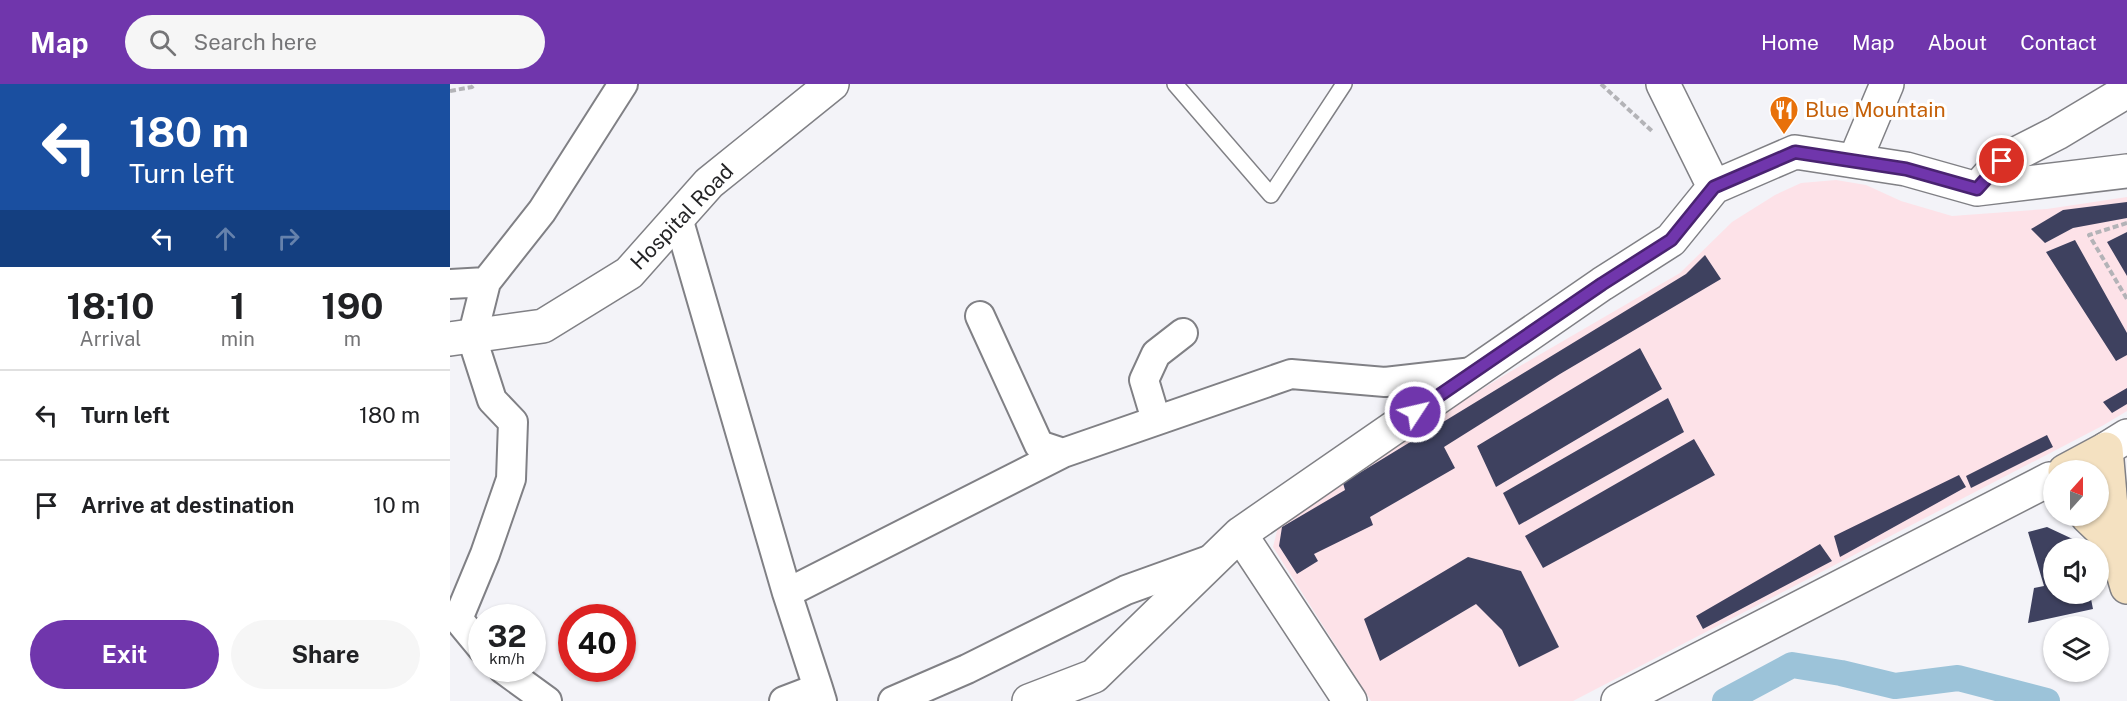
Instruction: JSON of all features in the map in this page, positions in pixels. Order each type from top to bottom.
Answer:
[{"type":"main road","points":[[2086,460],[2116,443]]},
{"type":"main road","points":[[2116,443],[2114,542],[2127,587]]},
{"type":"main road","points":[[2097,526],[2114,542]]},
{"type":"street","points":[[468,632],[458,620],[486,554],[511,479],[513,422],[492,400],[461,339],[486,282],[542,211],[623,84]]},
{"type":"street","name":"Hospital Road","points":[[461,339],[543,326],[629,273],[709,183],[832,84]]},
{"type":"street","points":[[1663,84],[1714,187]]},
{"type":"street","points":[[1855,160],[1887,84]]},
{"type":"street","points":[[1977,189],[2002,161],[2057,133],[2127,91]]},
{"type":"street","points":[[1061,701],[1094,676],[1240,534],[1602,284],[1671,240],[1714,187],[1795,152],[1906,169],[1977,189],[2127,171]]},
{"type":"street","points":[[678,218],[787,593],[820,695],[784,701]]},
{"type":"street","points":[[450,284],[486,282]]},
{"type":"street","points":[[980,316],[1039,445],[1063,453]]},
{"type":"street","points":[[1156,420],[1143,380],[1156,354],[1183,333]]},
{"type":"street","points":[[787,593],[1063,453],[1291,374],[1384,382],[1473,372]]},
{"type":"street","points":[[1618,701],[2043,483]]},
{"type":"street","points":[[1240,534],[1350,701]]},
{"type":"street","points":[[893,701],[967,669],[1126,590],[1212,559]]},
{"type":"street","points":[[1029,701],[1094,676]]},
{"type":"street","points":[[521,682],[547,701]]},
{"type":"lane","points":[[1175,84],[1270,195],[1344,84]]},
{"type":"path","points":[[450,92],[472,87],[475,84]]},
{"type":"path","points":[[2127,223],[2089,235],[2127,299]]},
{"type":"shaded area","points":[[1836,180],[1866,185],[1901,201],[1952,216],[2047,209],[2127,197],[2127,411],[1573,701],[1371,701],[1273,547],[1279,523],[1388,447],[1508,373],[1680,273],[1732,222],[1775,195],[1801,183]]},
{"type":"building","points":[[2127,202],[2127,218],[2073,228],[2045,243],[2031,229],[2063,210]]},
{"type":"building","points":[[2127,232],[2127,276],[2107,242]]},
{"type":"building","points":[[2075,240],[2127,333],[2127,355],[2116,361],[2046,252]]},
{"type":"building","points":[[1705,255],[1721,279],[1560,374],[1444,447],[1455,468],[1370,517],[1373,525],[1314,554],[1318,561],[1297,574],[1279,546],[1282,527],[1345,490],[1343,483],[1686,274]]},
{"type":"building","points":[[1640,348],[1662,389],[1496,487],[1477,446]]},
{"type":"building","points":[[2127,388],[2127,404],[2112,413],[2103,402]]},
{"type":"building","points":[[1668,398],[1684,432],[1519,525],[1503,493]]},
{"type":"building","points":[[2047,435],[2053,447],[1971,488],[1966,476]]},
{"type":"building","points":[[1694,439],[1715,475],[1543,568],[1525,536]]},
{"type":"building","points":[[1959,475],[1966,487],[1840,557],[1834,536]]},
{"type":"building","points":[[2047,527],[2071,538],[2043,538],[2043,583],[2028,532]]},
{"type":"building","points":[[1820,544],[1832,561],[1703,629],[1696,616]]},
{"type":"building","points":[[1468,557],[1521,571],[1559,647],[1519,667],[1502,630],[1476,604],[1380,661],[1364,619]]},
{"type":"building","points":[[2043,586],[2043,604],[2092,604],[2093,609],[2060,616],[2043,616],[2043,620],[2028,623],[2034,588]]},
{"type":"waterway","points":[[1725,701],[1792,665],[1841,673],[1895,686],[1958,678],[2047,701]]},
{"type":"place","name":"Blue Mountain","points":[[1784,136]]},
{"type":"route","points":[[1415,412],[1602,284],[1671,240],[1714,187],[1795,152],[1906,169],[1977,189],[2002,161]]}]
